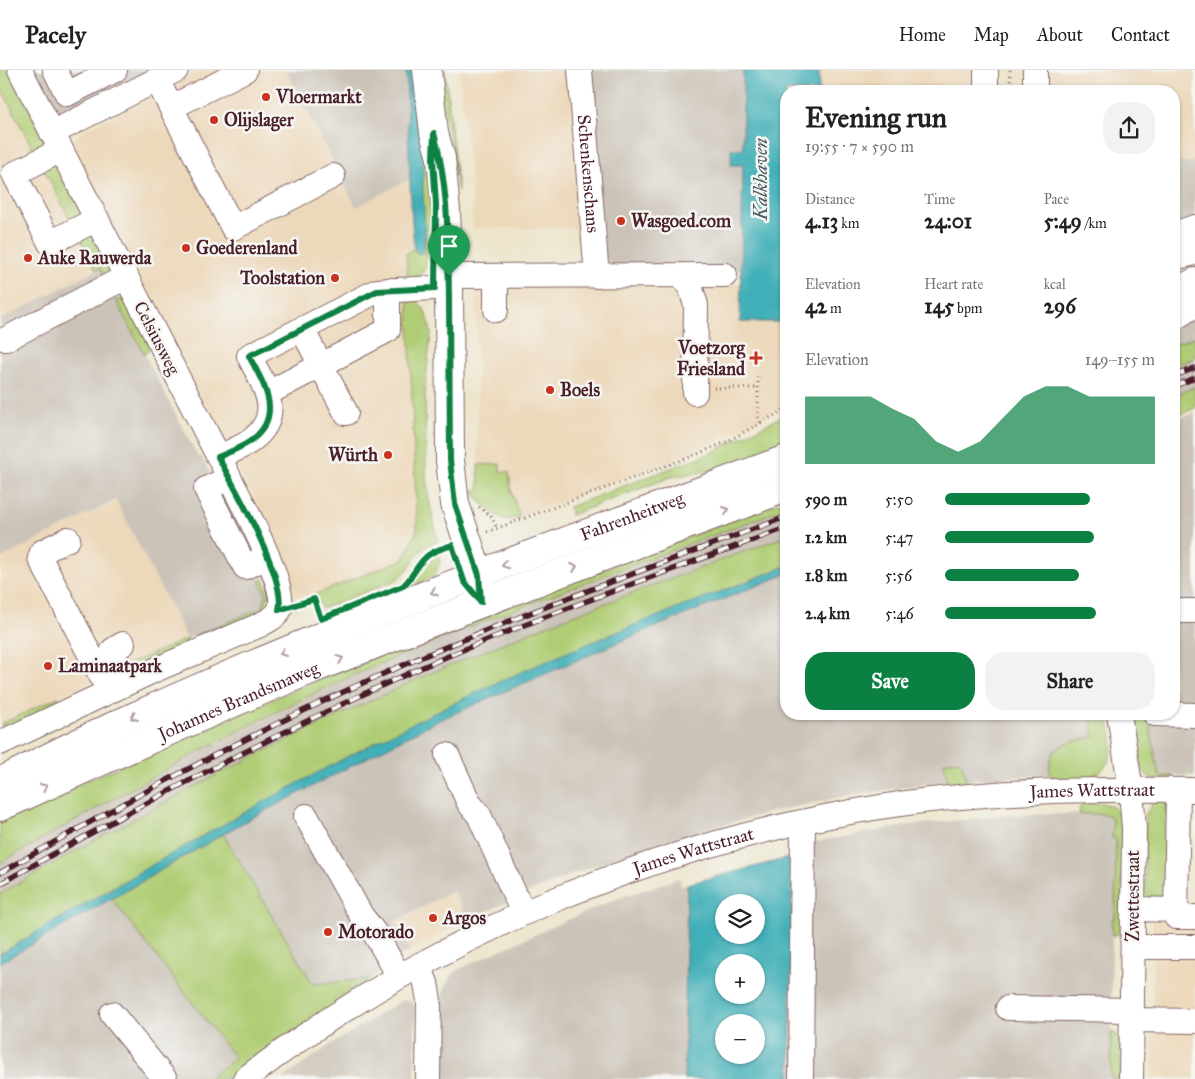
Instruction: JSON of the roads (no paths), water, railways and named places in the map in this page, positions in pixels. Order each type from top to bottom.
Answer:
[{"type":"main road","points":[[427,70],[434,133],[441,158],[444,187],[442,282],[450,460],[459,542],[481,602]]},
{"type":"main road","points":[[1180,244],[1195,240]]},
{"type":"main road","points":[[1180,254],[1195,250]]},
{"type":"main road","points":[[1180,291],[1195,282]]},
{"type":"main road","points":[[1180,312],[1195,303]]},
{"type":"main road","name":"Fahrenheitweg","points":[[471,578],[780,461]]},
{"type":"main road","name":"Fahrenheitweg","points":[[481,602],[780,486]]},
{"type":"main road","name":"Johannes Brandsmaweg","points":[[0,782],[129,719],[211,683],[471,578]]},
{"type":"main road","name":"Johannes Brandsmaweg","points":[[0,807],[166,732],[307,672],[481,602]]},
{"type":"street","name":"Celsiusweg","points":[[20,70],[230,478],[268,557],[280,590],[282,602],[272,619],[118,687]]},
{"type":"street","points":[[55,70],[67,94],[115,70]]},
{"type":"street","points":[[184,101],[246,70]]},
{"type":"street","name":"Schenkenschans","points":[[580,70],[597,276]]},
{"type":"street","points":[[986,70],[986,85]]},
{"type":"street","points":[[1020,70],[1020,85]]},
{"type":"street","points":[[1035,70],[1035,85]]},
{"type":"street","points":[[97,219],[50,243],[14,174],[57,141],[165,74]]},
{"type":"street","points":[[165,74],[184,101],[222,176]]},
{"type":"street","points":[[165,74],[233,228],[333,176]]},
{"type":"street","points":[[1180,232],[1195,227]]},
{"type":"street","points":[[496,276],[496,310]]},
{"type":"street","points":[[218,457],[253,440],[263,429],[268,416],[268,393],[249,356],[377,291],[496,276],[725,276]]},
{"type":"street","points":[[682,276],[691,289],[696,305],[695,390]]},
{"type":"street","points":[[6,339],[126,277]]},
{"type":"street","points":[[268,393],[388,330],[388,290]]},
{"type":"street","points":[[302,329],[346,413]]},
{"type":"street","points":[[71,544],[42,552],[40,558],[118,687]]},
{"type":"street","points":[[1180,612],[1195,611]]},
{"type":"street","points":[[118,687],[112,653],[113,650],[123,644]]},
{"type":"street","points":[[1,741],[118,687]]},
{"type":"street","points":[[1180,714],[1195,714]]},
{"type":"street","name":"Zwettestraat","points":[[1120,720],[1131,790],[1134,828],[1131,1079]]},
{"type":"street","points":[[446,756],[469,803],[479,814],[523,912]]},
{"type":"street","points":[[1133,909],[1186,913],[1186,790]]},
{"type":"street","name":"James Wattstraat","points":[[245,1079],[309,1032],[409,970],[478,934],[523,912],[590,885],[675,856],[744,836],[880,807],[959,797],[1050,791],[1186,790]]},
{"type":"street","points":[[306,816],[361,915],[409,970],[426,983],[429,1001],[428,1079]]},
{"type":"street","points":[[801,1079],[803,822]]},
{"type":"street","points":[[1133,947],[1195,948]]},
{"type":"street","points":[[1008,1008],[1132,1015],[1195,1021]]},
{"type":"street","points":[[112,1014],[165,1079]]},
{"type":"water","points":[[406,70],[412,70],[423,153],[425,235],[424,249],[419,254],[414,248],[411,210]]},
{"type":"water","name":"Kalkhaven","points":[[743,70],[819,70],[819,85],[780,85],[780,322],[740,322],[743,165],[731,165],[731,149],[743,149]]},
{"type":"water","points":[[780,568],[780,576],[633,636],[437,721],[246,821],[0,963],[0,954],[243,814],[366,747],[492,685],[638,624]]},
{"type":"water","points":[[792,857],[790,1079],[684,1079],[687,884]]},
{"type":"railway","points":[[1180,374],[1195,368]]},
{"type":"railway","points":[[1180,384],[1195,378]]},
{"type":"railway","points":[[0,873],[198,764],[350,689],[497,626],[780,519]]},
{"type":"railway","points":[[0,884],[210,770],[317,716],[425,666],[559,612],[780,530]]},
{"type":"place","name":"Vloermarkt","points":[[266,97]]},
{"type":"place","name":"Olijslager","points":[[214,120]]},
{"type":"place","name":"Wasgoed.com","points":[[621,221]]},
{"type":"place","name":"Goederenland","points":[[186,248]]},
{"type":"place","name":"Auke Rauwerda","points":[[28,258]]},
{"type":"place","name":"Toolstation","points":[[335,278]]},
{"type":"place","name":"Voetzorg Friesland","points":[[756,358]]},
{"type":"place","name":"Boels","points":[[550,390]]},
{"type":"place","name":"Würth","points":[[388,455]]},
{"type":"place","name":"Laminaatpark","points":[[48,666]]},
{"type":"place","name":"Argos","points":[[433,918]]},
{"type":"place","name":"Motorado","points":[[328,932]]}]
